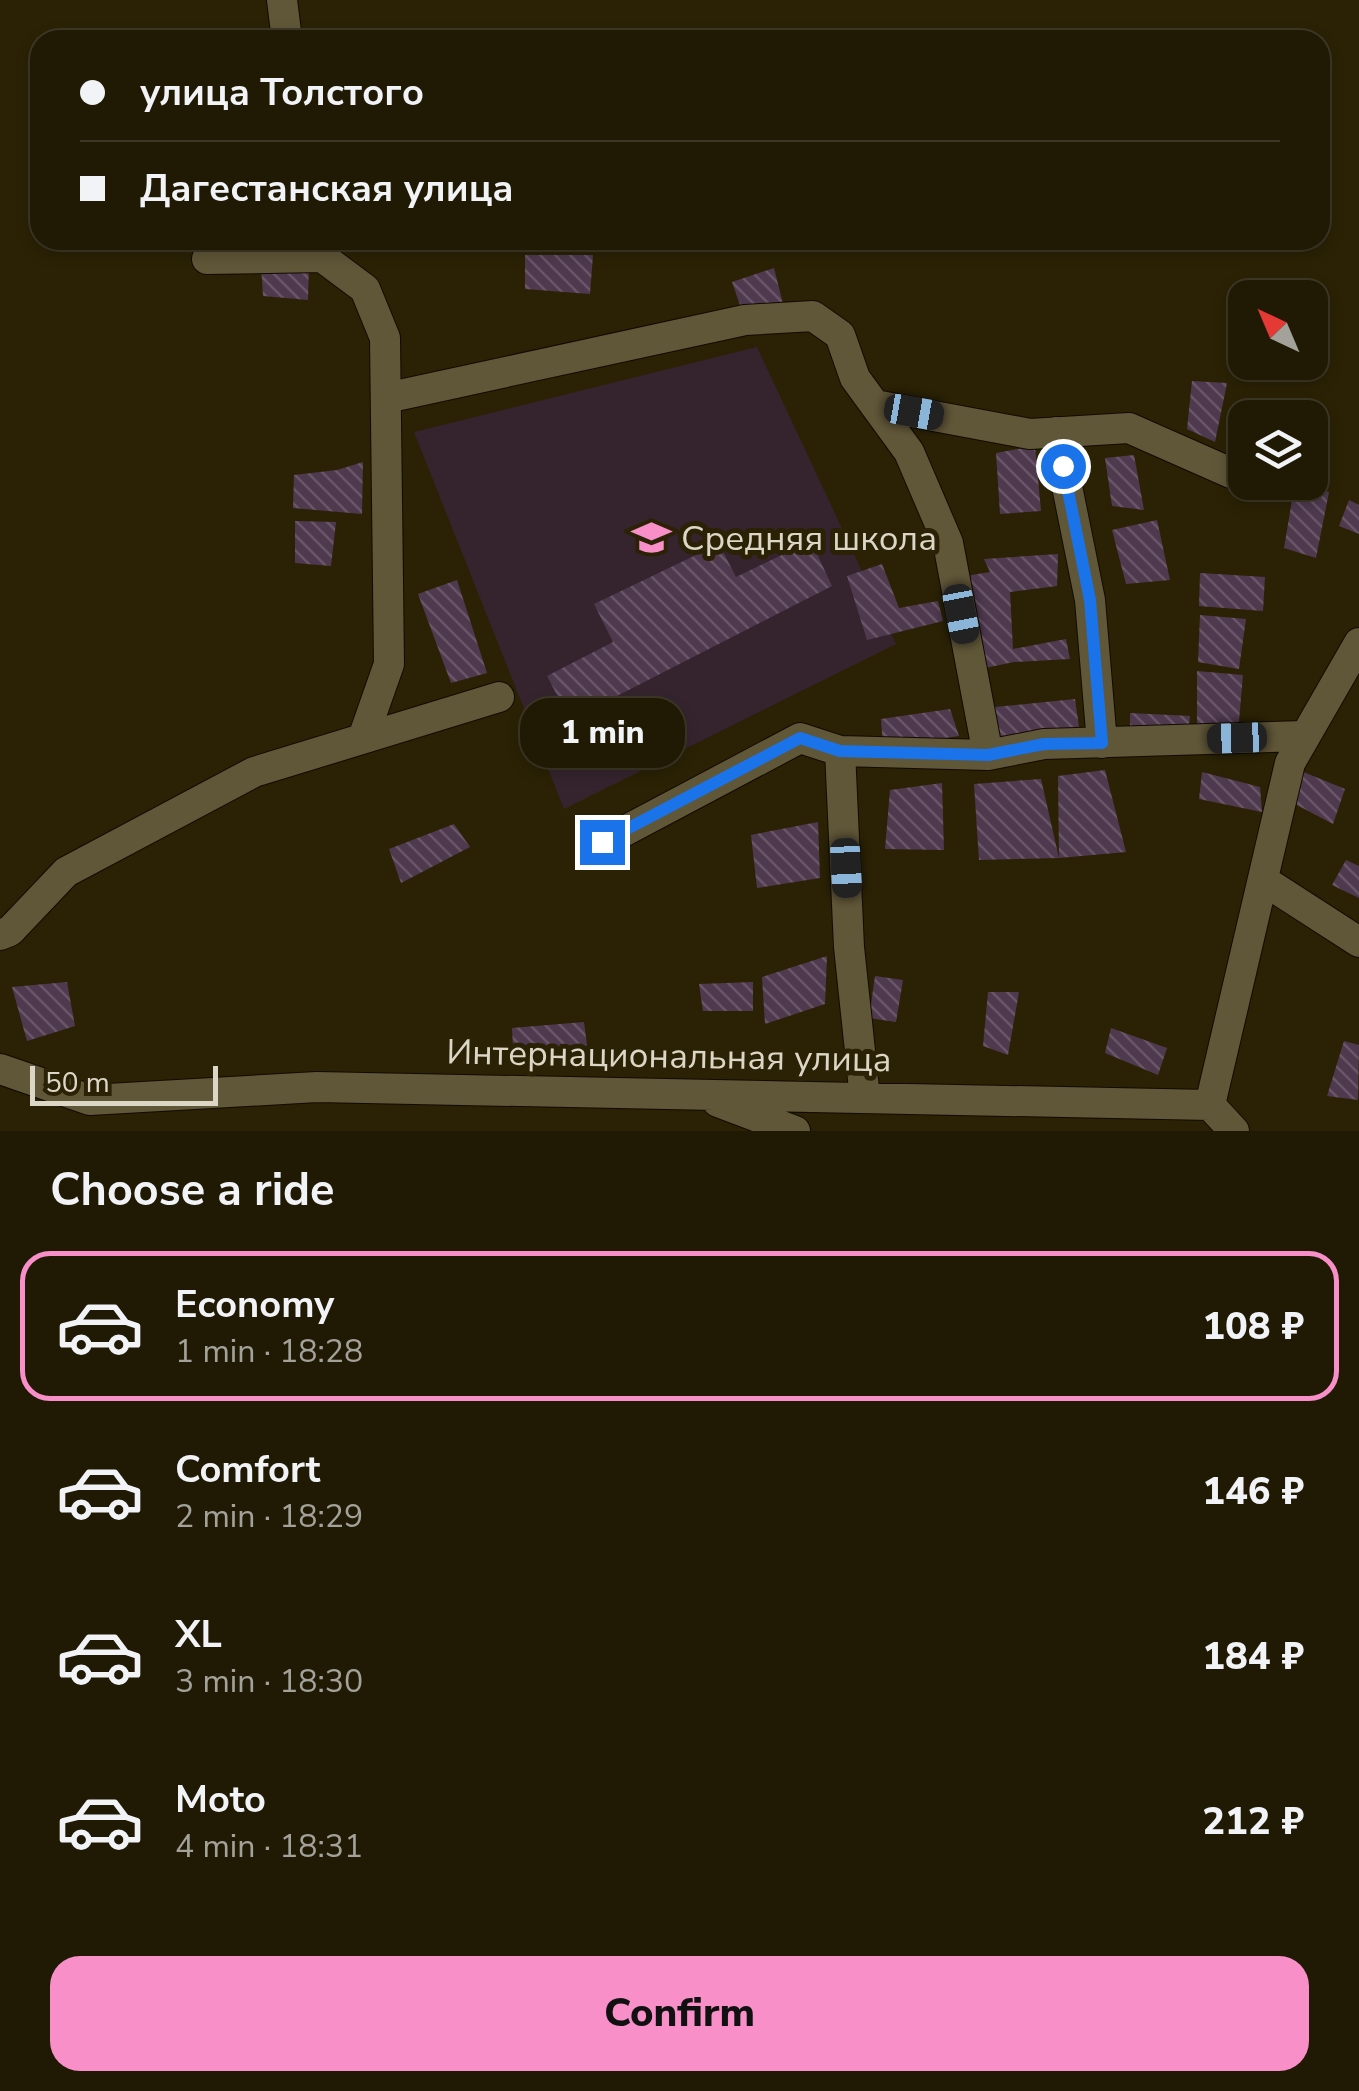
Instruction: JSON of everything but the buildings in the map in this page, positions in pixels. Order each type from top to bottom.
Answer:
[{"type":"street","points":[[282,0],[285,30]]},
{"type":"street","points":[[336,250],[343,271]]},
{"type":"street","points":[[208,258],[322,257],[365,289],[384,338],[389,664],[362,738]]},
{"type":"street","points":[[386,398],[745,320],[813,316],[840,336],[855,378],[909,452],[948,543],[988,755]]},
{"type":"street","points":[[875,405],[1030,434],[1130,428],[1228,472]]},
{"type":"street","points":[[1056,432],[1090,600],[1102,743]]},
{"type":"street","points":[[1234,1131],[1210,1105],[1290,763],[1359,642]]},
{"type":"street","points":[[0,935],[10,931],[66,872],[254,772],[499,697]]},
{"type":"street","points":[[602,842],[800,738],[840,751],[988,755],[1044,744],[1305,736]]},
{"type":"street","points":[[840,751],[849,947],[865,1098]]},
{"type":"street","points":[[1263,880],[1359,942]]},
{"type":"street","name":"Интернациональная улица","points":[[0,1070],[90,1100],[316,1086],[865,1098],[1131,1117],[1210,1105]]},
{"type":"street","points":[[698,1094],[795,1131]]},
{"type":"shaded area","name":"Средняя школа","points":[[757,347],[896,644],[564,809],[414,432]]},
{"type":"place","name":"Средняя школа","points":[[651,538]]},
{"type":"route","points":[[602,842],[800,738],[840,751],[988,755],[1044,744],[1102,743],[1090,600],[1063,466]]}]
